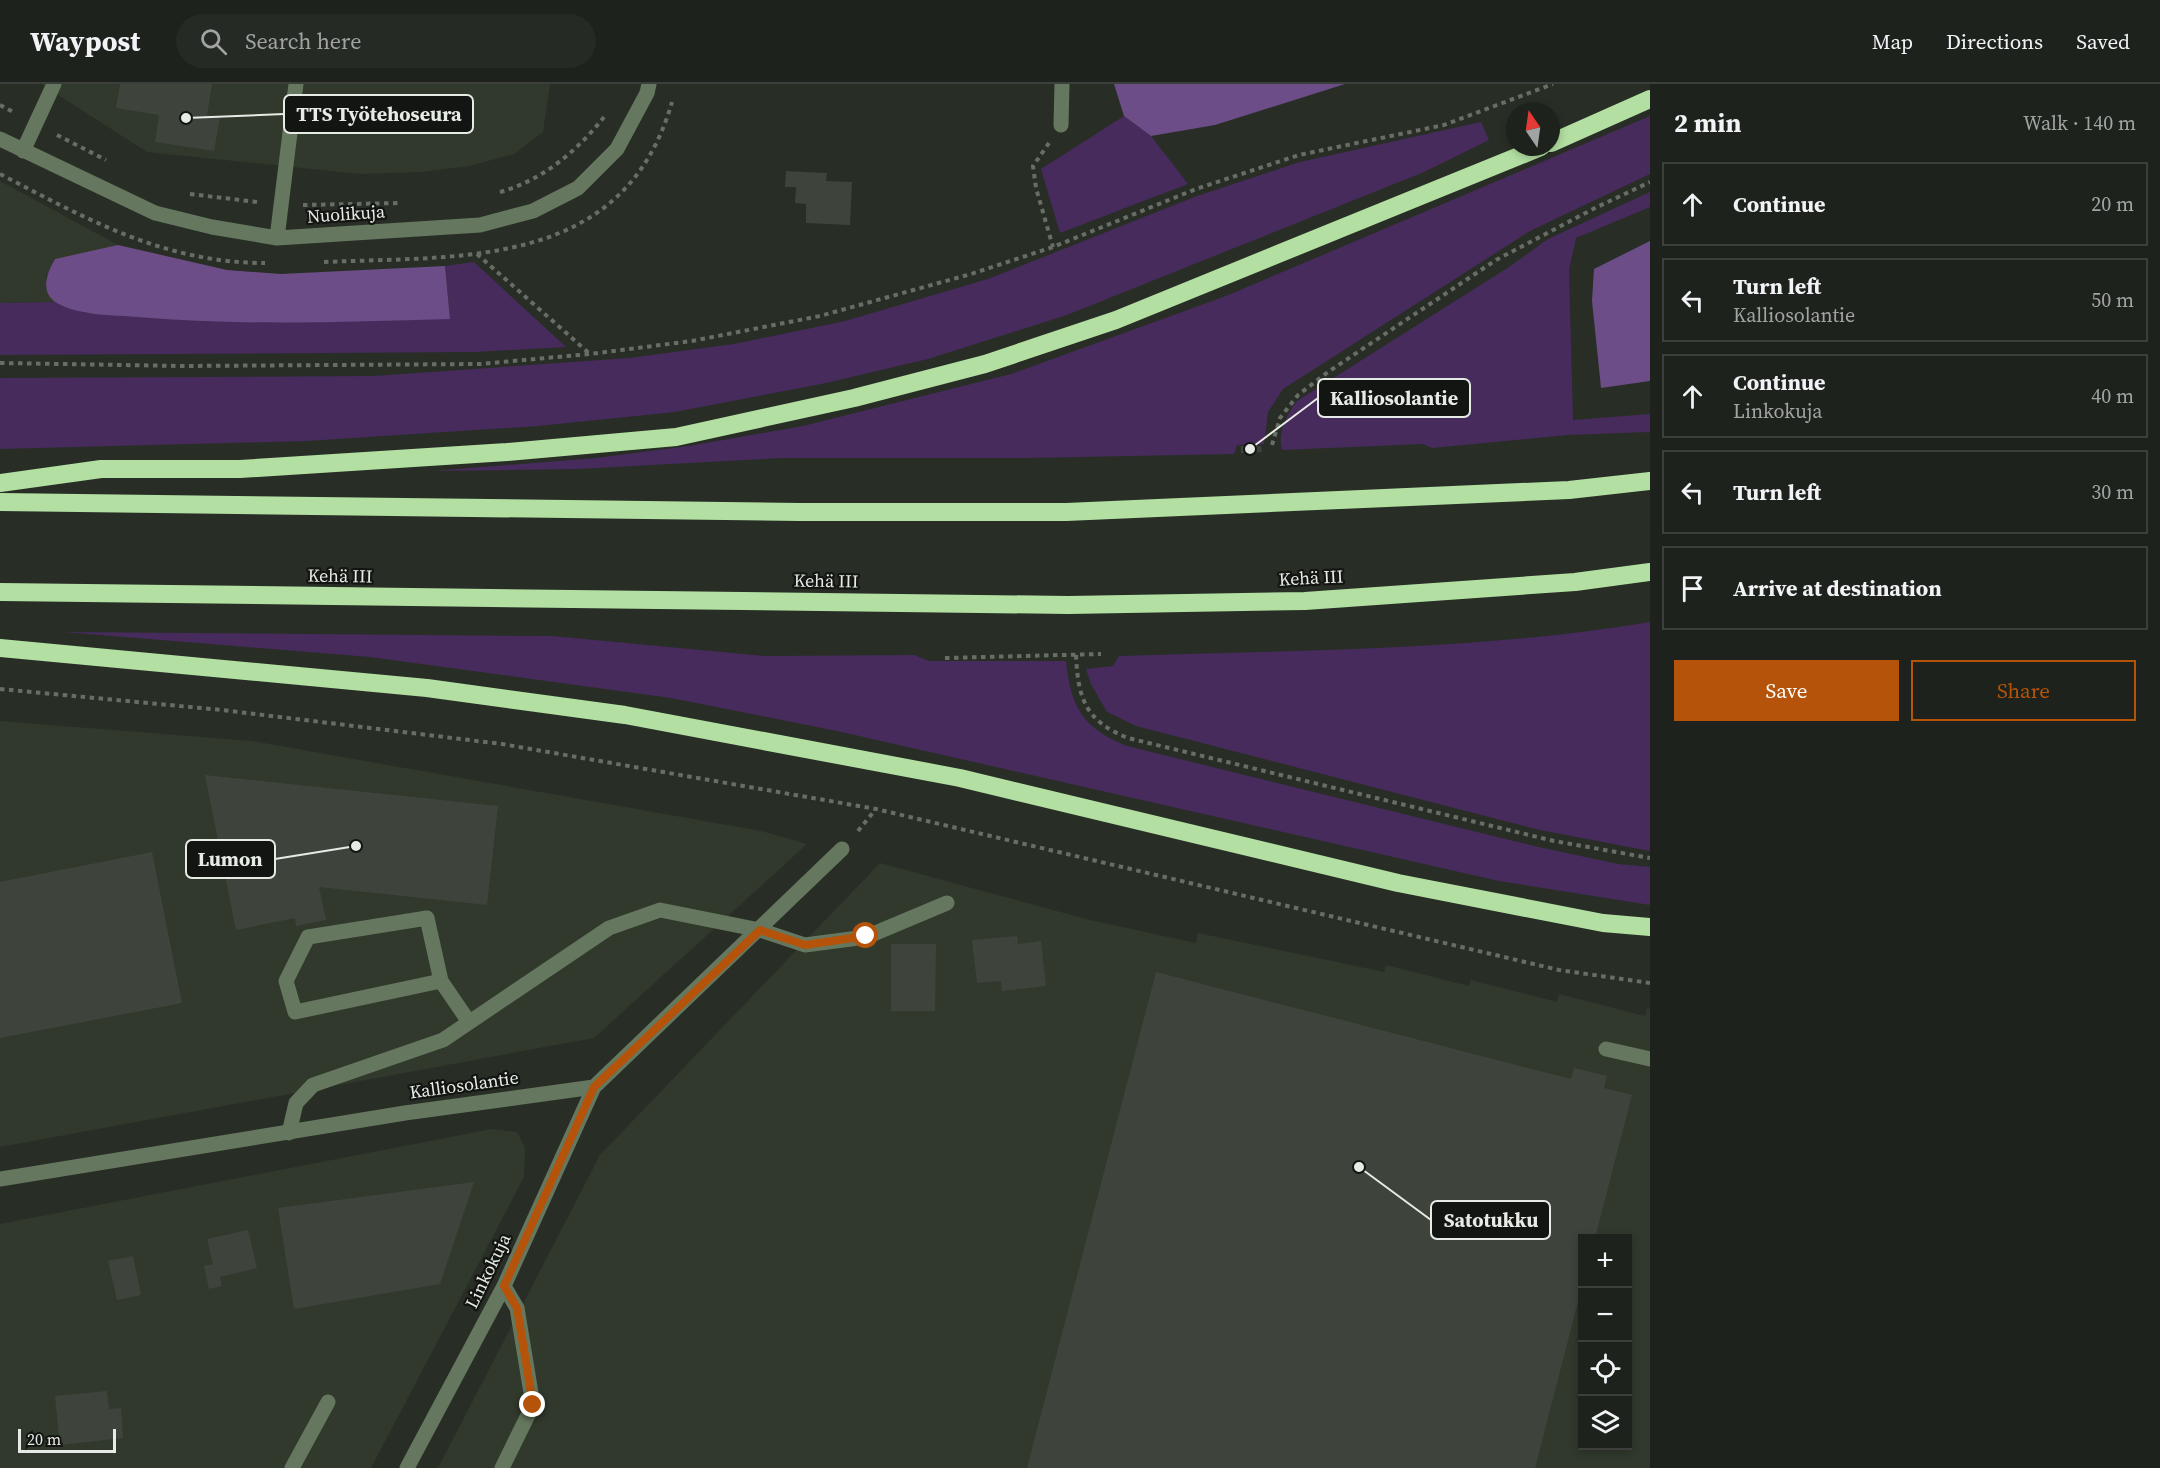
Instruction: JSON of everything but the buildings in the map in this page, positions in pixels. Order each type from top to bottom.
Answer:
[{"type":"highway","points":[[1560,138],[1650,99]]},
{"type":"highway","points":[[0,483],[101,469],[240,469],[507,452],[676,437],[854,398],[985,364],[1116,320],[1519,156]]},
{"type":"highway","points":[[0,502],[788,512],[1066,512],[1569,490],[1650,481]]},
{"type":"highway","name":"Kehä III","points":[[0,592],[505,600],[1068,604],[1305,601],[1575,582],[1650,572]]},
{"type":"highway","points":[[0,648],[427,688],[625,715],[960,777],[1398,883],[1603,923],[1650,927]]},
{"type":"street","points":[[23,151],[54,84]]},
{"type":"street","points":[[277,238],[296,84]]},
{"type":"street","name":"Nuolikuja","points":[[0,139],[155,213],[212,227],[277,238],[480,225],[533,211],[578,188],[616,149],[647,93],[649,84]]},
{"type":"street","points":[[1061,125],[1062,84]]},
{"type":"street","points":[[594,1087],[842,849]]},
{"type":"street","points":[[290,1133],[296,1103],[313,1085],[443,1040],[609,928],[660,910],[760,930],[805,945],[866,936],[947,903]]},
{"type":"street","points":[[441,981],[295,1012],[286,981],[308,937],[427,918],[441,981],[469,1022]]},
{"type":"street","points":[[1606,1049],[1650,1059]]},
{"type":"street","name":"Kalliosolantie","points":[[0,1179],[405,1113],[594,1087]]},
{"type":"street","name":"Linkokuja","points":[[407,1468],[504,1286],[594,1087]]},
{"type":"street","points":[[502,1468],[533,1405],[517,1308],[504,1286]]},
{"type":"street","points":[[292,1468],[327,1402]]},
{"type":"path","points":[[0,363],[183,366],[480,364],[590,354],[692,341],[820,316],[971,274],[1053,247],[1206,186],[1299,155],[1444,125],[1553,84]]},
{"type":"path","points":[[0,105],[114,164]]},
{"type":"path","points":[[494,194],[515,188],[543,173],[570,154],[608,111]]},
{"type":"path","points":[[1053,247],[1036,188],[1033,166],[1061,125]]},
{"type":"path","points":[[1272,445],[1280,418],[1298,395],[1328,372],[1496,260],[1650,182]]},
{"type":"path","points":[[186,194],[280,205],[406,203]]},
{"type":"path","points":[[477,254],[590,354]]},
{"type":"path","points":[[945,658],[1101,654]]},
{"type":"path","points":[[1076,655],[1081,698],[1088,711],[1110,731],[1128,738],[1543,839],[1650,858]]},
{"type":"path","points":[[0,689],[222,710],[502,744],[876,809],[1559,970],[1650,983]]},
{"type":"shaded area","points":[[41,84],[550,84],[543,132],[514,154],[470,166],[421,172],[361,174],[147,152]]},
{"type":"shaded area","points":[[1114,84],[1345,84],[1215,125],[1151,136],[1124,116]]},
{"type":"shaded area","points":[[1124,116],[1151,136],[1188,184],[1060,233],[1041,169]]},
{"type":"shaded area","points":[[1650,116],[1650,174],[1530,231],[1283,389],[1268,412],[1264,444],[1237,445],[1234,454],[1029,458],[782,458],[578,469],[433,471],[596,458],[689,446],[803,426],[1011,374],[1226,296]]},
{"type":"shaded area","points":[[1481,122],[1489,140],[1424,172],[1067,315],[928,359],[826,383],[675,412],[538,426],[307,441],[0,449],[0,378],[374,376],[629,358],[734,344],[845,321],[988,279],[1197,196],[1300,162]]},
{"type":"shaded area","points":[[0,181],[118,245],[92,253],[46,275],[46,288],[56,302],[0,303]]},
{"type":"shaded area","points":[[1650,192],[1650,207],[1576,238],[1569,270],[1573,420],[1650,414],[1650,432],[1568,435],[1432,448],[1423,444],[1282,450],[1281,437],[1284,424],[1297,401],[1509,267],[1548,239]]},
{"type":"shaded area","points":[[1650,241],[1650,381],[1601,388],[1592,301],[1594,269]]},
{"type":"shaded area","points":[[118,245],[227,270],[281,274],[445,266],[450,319],[216,322],[86,313],[66,307],[51,299],[46,282],[55,259]]},
{"type":"shaded area","points":[[474,262],[566,347],[475,352],[0,355],[0,303],[56,302],[87,313],[450,318],[445,266]]},
{"type":"shaded area","points":[[1650,622],[1650,851],[1540,830],[1136,726],[1107,712],[1091,684],[1086,669],[1113,666],[1119,656],[1452,644],[1584,632]]},
{"type":"shaded area","points":[[64,632],[552,636],[765,656],[914,655],[929,661],[1066,661],[1071,691],[1081,714],[1099,732],[1127,746],[1534,846],[1618,864],[1650,867],[1650,905],[1499,881],[837,731],[671,698],[370,657]]},
{"type":"shaded area","points":[[0,721],[252,741],[761,831],[807,844],[594,1038],[0,1147]]},
{"type":"shaded area","points":[[880,863],[1090,920],[1196,943],[1198,933],[1384,972],[1386,965],[1469,986],[1471,980],[1557,1002],[1559,994],[1645,1016],[1647,1008],[1650,1009],[1650,1468],[438,1468],[600,1155]]},
{"type":"shaded area","points":[[492,1129],[517,1132],[525,1148],[524,1177],[371,1468],[0,1468],[0,1224]]},
{"type":"place","name":"TTS Työtehoseura","points":[[186,118]]},
{"type":"place","name":"Kalliosolantie","points":[[1250,449]]},
{"type":"place","name":"Lumon","points":[[356,846]]},
{"type":"place","name":"Satotukku","points":[[1359,1167]]},
{"type":"route","points":[[533,1405],[517,1308],[504,1286],[594,1087],[760,930],[805,945],[866,936]]}]
